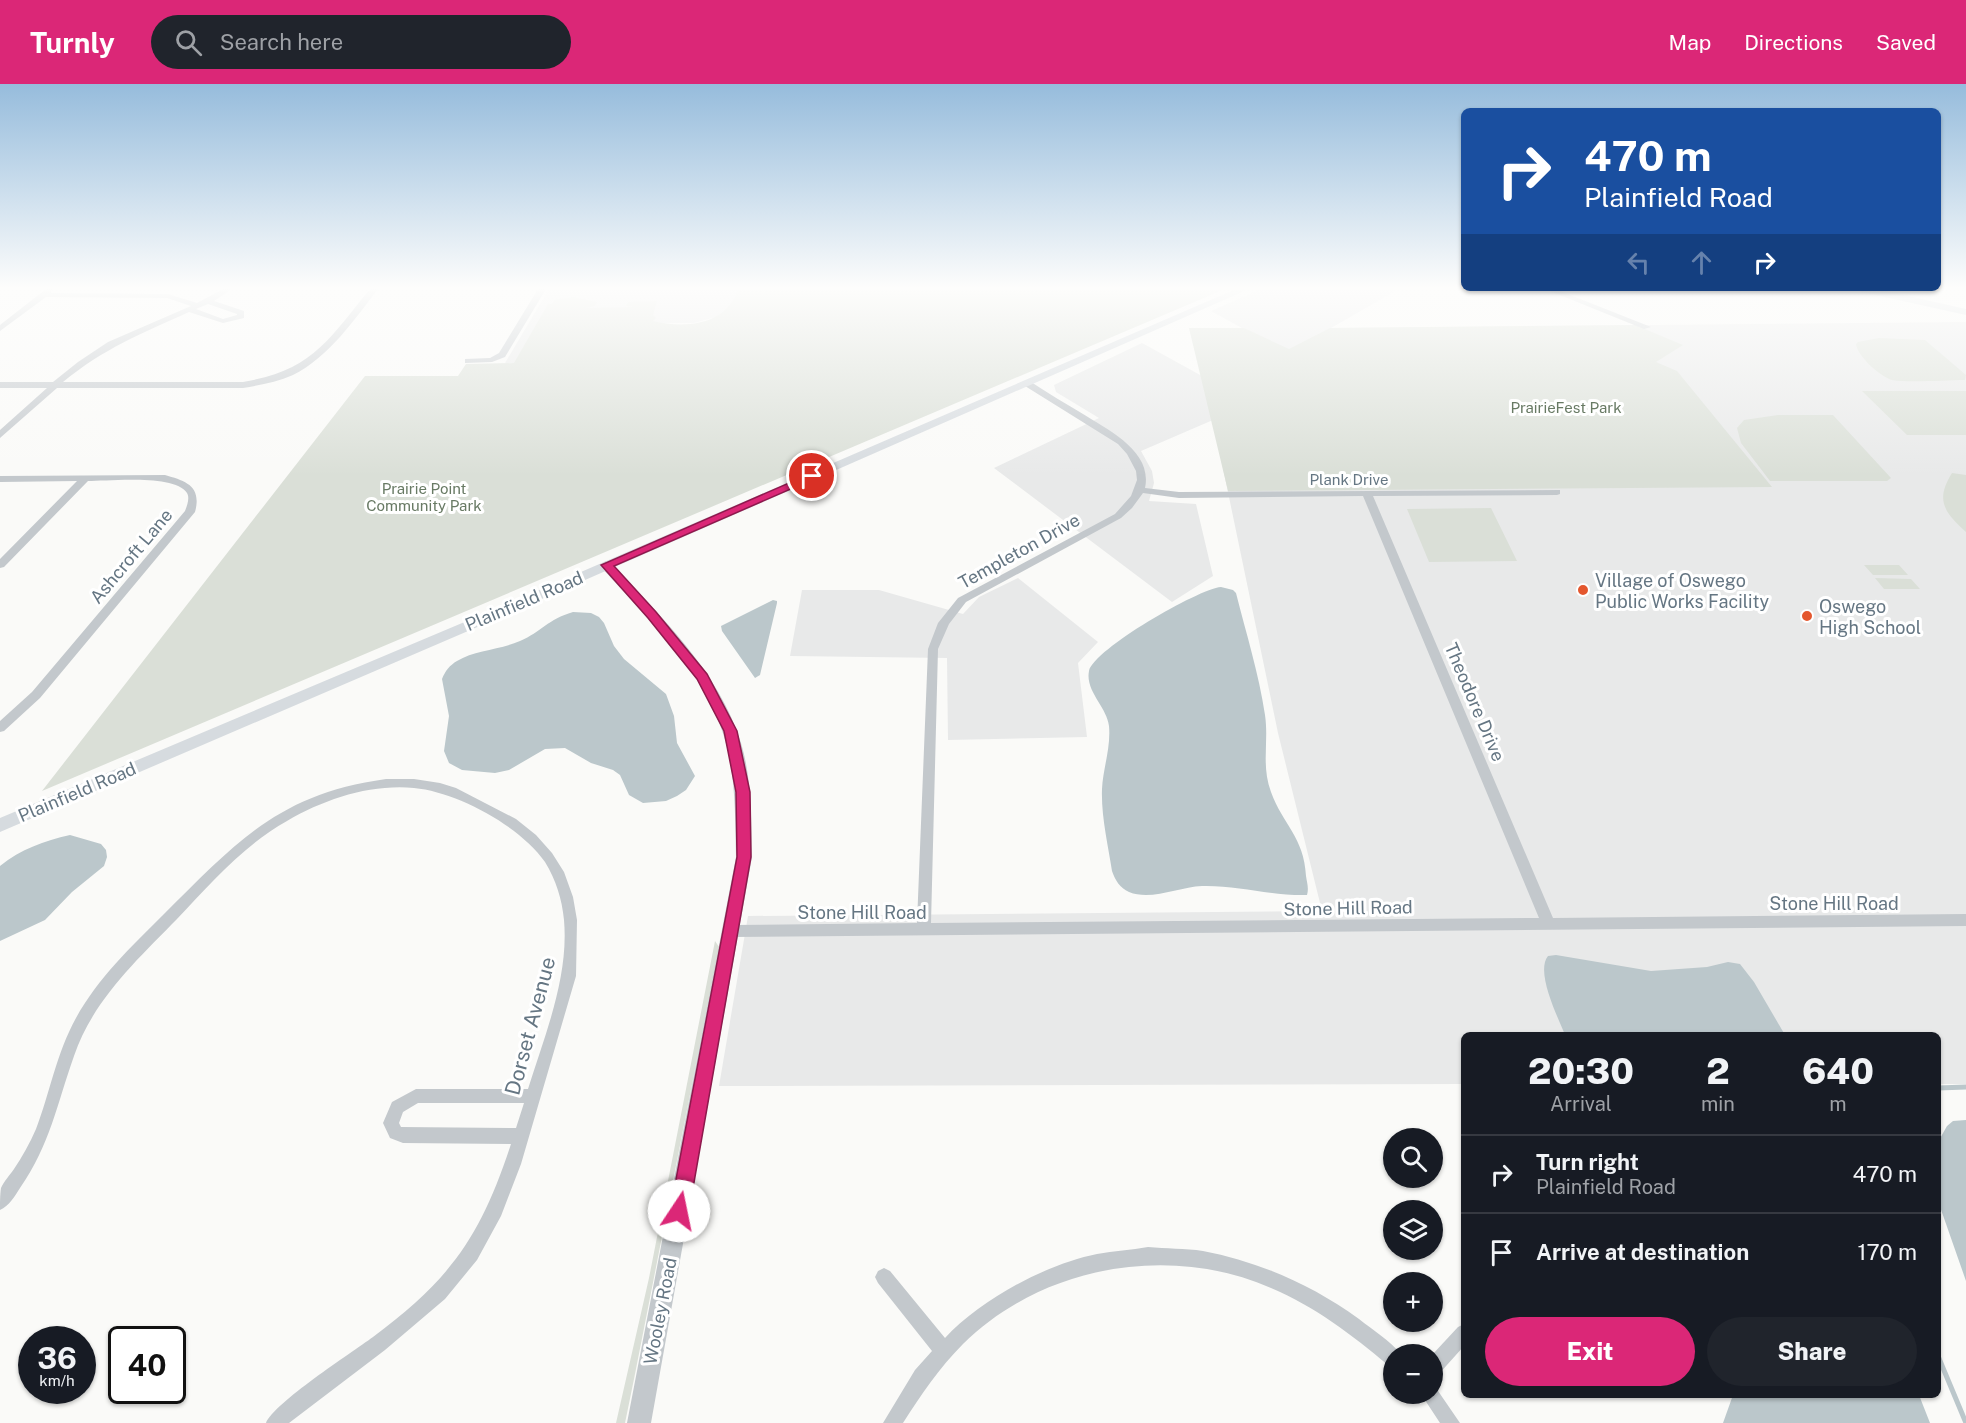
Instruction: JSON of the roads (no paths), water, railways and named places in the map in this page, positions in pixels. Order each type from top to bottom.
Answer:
[{"type":"main road","name":"Plainfield Road","points":[[0,825],[1102,351]]},
{"type":"street","points":[[0,435],[58,384],[101,351]]},
{"type":"street","points":[[0,385],[243,385],[279,378],[294,372],[315,359],[321,351]]},
{"type":"street","points":[[468,361],[492,360],[504,351]]},
{"type":"street","points":[[1028,384],[1121,442],[1134,455],[1141,468],[1142,490]]},
{"type":"street","name":"Ashcroft Lane","points":[[0,479],[165,478],[187,486],[194,502],[190,512],[36,695],[0,728]]},
{"type":"street","points":[[0,565],[85,479]]},
{"type":"street","name":"Plank Drive","points":[[1142,490],[1179,495],[1557,492]]},
{"type":"street","name":"Templeton Drive","points":[[924,929],[933,649],[937,633],[946,616],[962,600],[1118,516],[1142,490]]},
{"type":"street","name":"Theodore Drive","points":[[1367,494],[1548,923]]},
{"type":"street","name":"Wooley Road","points":[[606,565],[652,615],[702,677],[730,731],[743,792],[744,857],[639,1423]]},
{"type":"street","name":"Dorset Avenue","points":[[0,1202],[22,1171],[39,1138],[72,1041],[90,1008],[115,973],[225,862],[255,835],[306,806],[354,789],[408,784],[455,793],[528,833],[557,868],[565,888],[572,920],[572,947],[569,976],[507,1185],[495,1213],[472,1252],[452,1279],[397,1332],[324,1382],[275,1423]]},
{"type":"street","name":"Stone Hill Road","points":[[731,931],[1966,920]]},
{"type":"street","points":[[522,1136],[403,1135],[396,1133],[391,1123],[397,1107],[416,1096],[534,1096]]},
{"type":"street","points":[[892,1423],[913,1386],[942,1349],[961,1332],[1029,1286],[1073,1267],[1128,1256],[1194,1257],[1256,1272],[1312,1298],[1365,1334],[1383,1350]]},
{"type":"street","points":[[884,1277],[942,1349]]},
{"type":"street","points":[[1443,1357],[1461,1336]]},
{"type":"street","points":[[1437,1404],[1451,1423]]},
{"type":"waterway","points":[[1941,1088],[1966,1087]]},
{"type":"waterway","points":[[1941,1363],[1966,1423]]},
{"type":"place","name":"Village of Oswego Public Works Facility","points":[[1583,590]]},
{"type":"place","name":"Oswego High School","points":[[1807,616]]},
{"type":"park label","name":"PrairieFest Park","points":[[1566,407]]},
{"type":"park label","name":"Prairie Point Community Park","points":[[424,496]]}]
